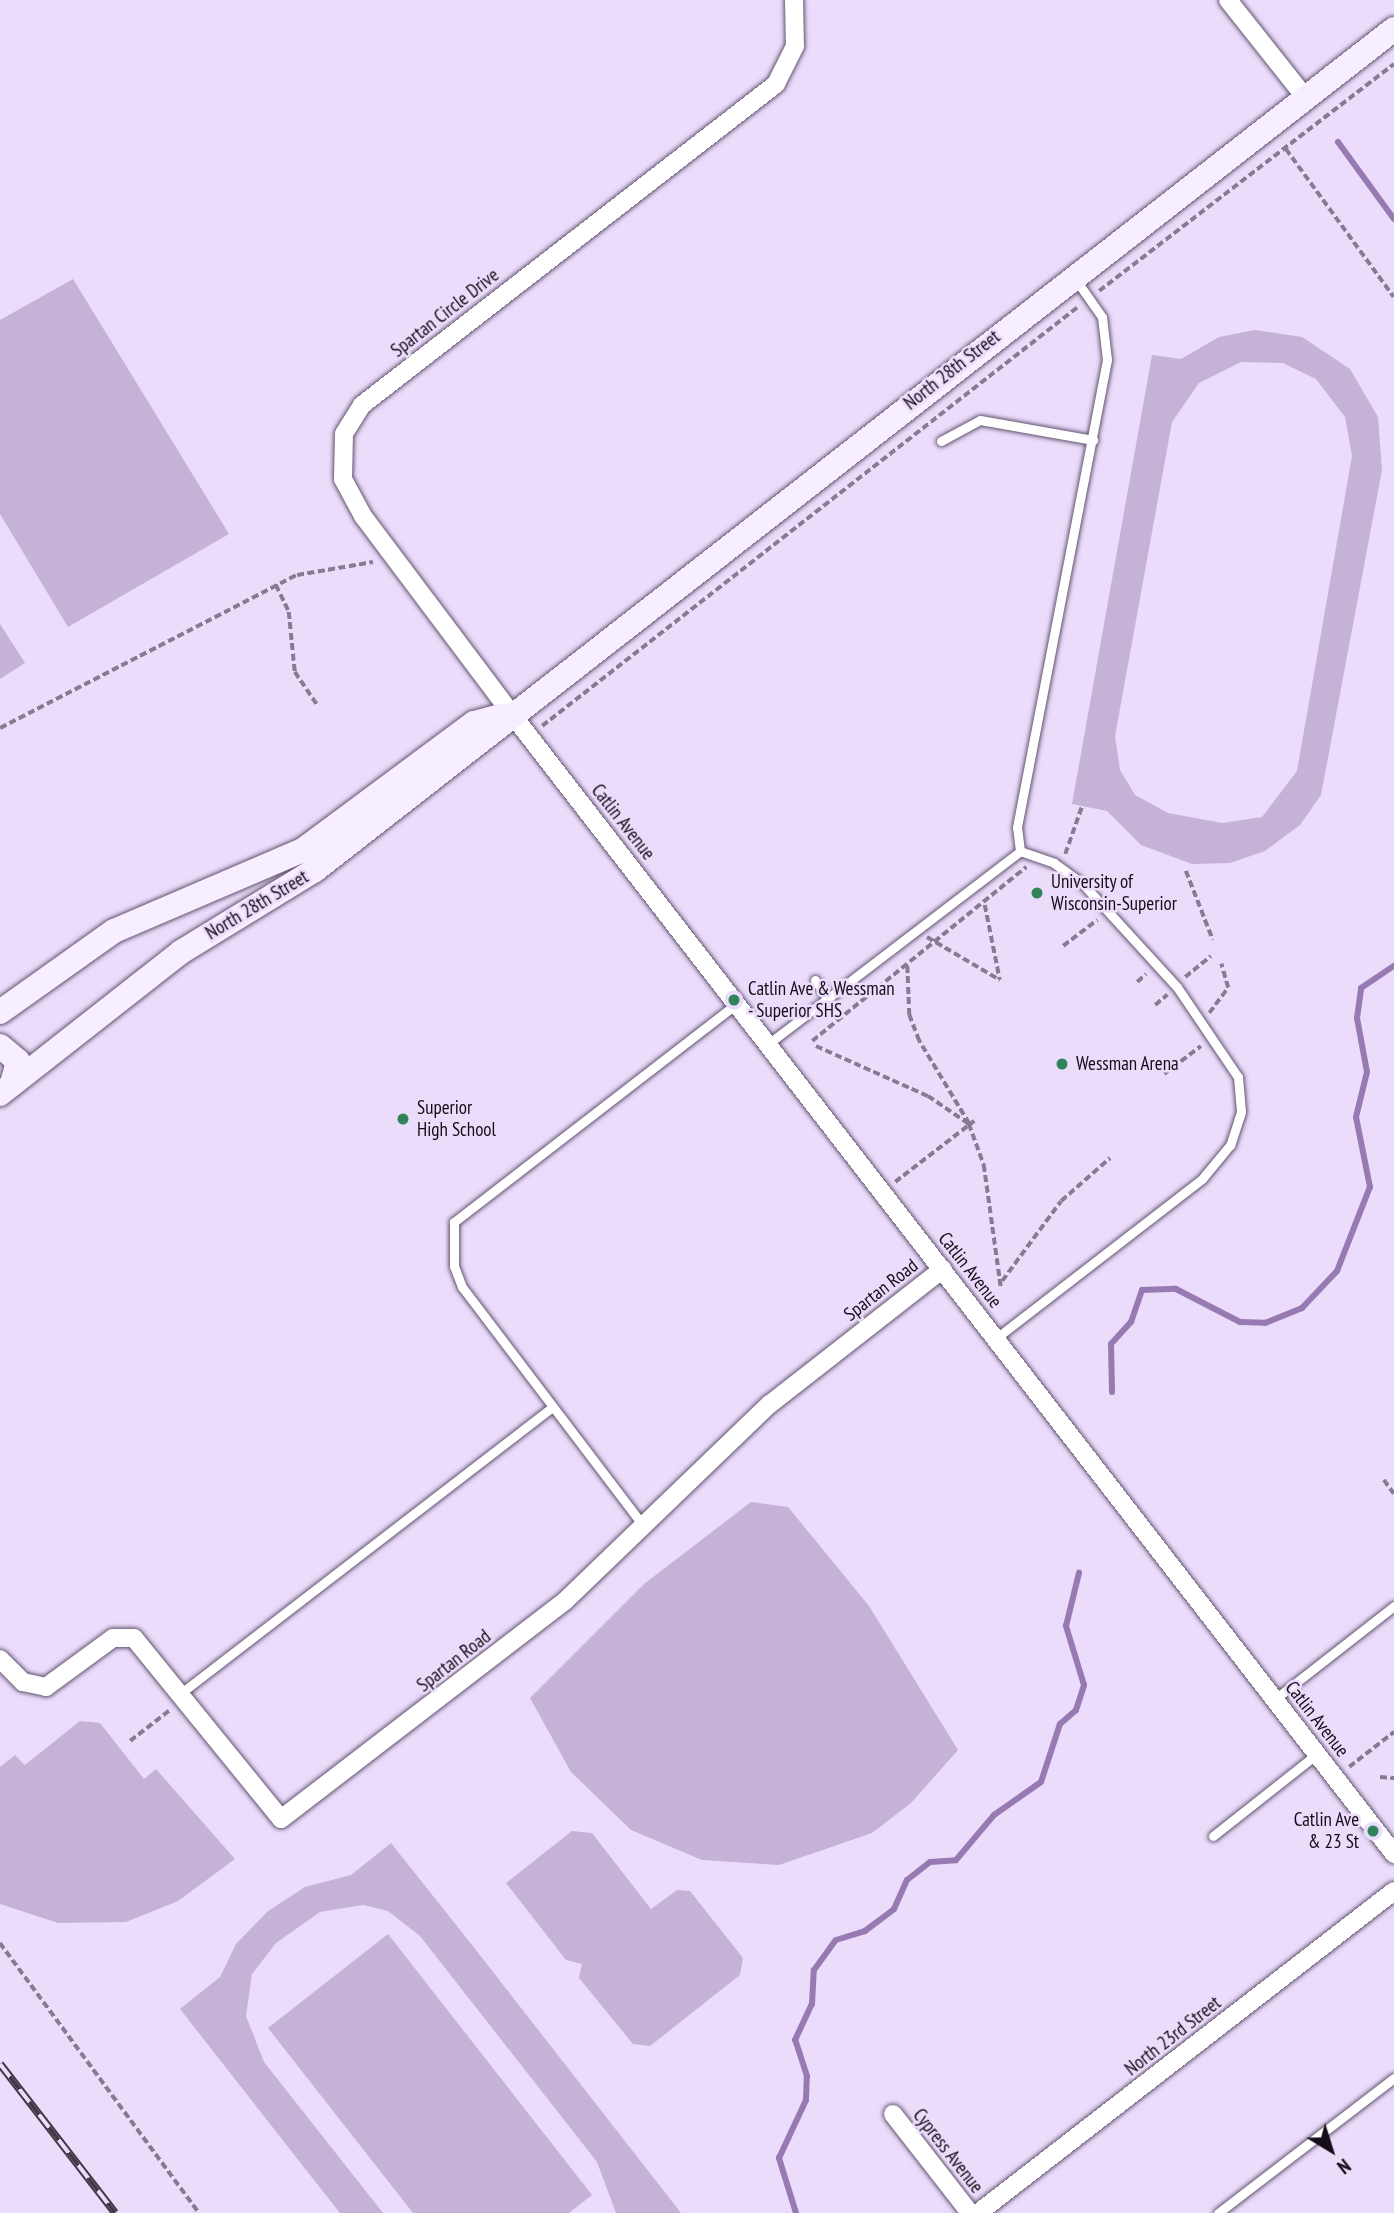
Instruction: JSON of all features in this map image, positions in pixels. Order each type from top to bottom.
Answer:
[{"type":"main road","name":"North 28th Street","points":[[6,1089],[181,951],[315,870],[511,713],[1394,29]]},
{"type":"main road","name":"North 28th Street","points":[[0,1012],[114,931],[303,850],[474,723],[511,713]]},
{"type":"main road","points":[[0,1046],[18,1061],[6,1089]]},
{"type":"street","name":"Spartan Circle Drive","points":[[511,713],[396,559],[343,479],[344,434],[355,412],[776,83],[795,46],[794,0]]},
{"type":"street","points":[[1228,0],[1305,97]]},
{"type":"street","name":"Catlin Avenue","points":[[511,713],[1394,1854]]},
{"type":"street","name":"Spartan Road","points":[[0,1659],[23,1682],[46,1687],[113,1638],[128,1635],[183,1695],[281,1819],[566,1600],[642,1524],[770,1404],[943,1269]]},
{"type":"street","name":"North 23rd Street","points":[[978,2213],[1394,1891]]},
{"type":"street","name":"Cypress Avenue","points":[[893,2114],[970,2213]]},
{"type":"lane","points":[[1025,852],[1017,827],[1093,440],[1107,349],[1102,317],[1073,276]]},
{"type":"lane","points":[[941,442],[981,419],[1093,440]]},
{"type":"lane","points":[[996,1338],[1223,1156],[1239,1125],[1242,1094],[1214,1036],[1175,985],[1060,866],[1025,852]]},
{"type":"lane","points":[[768,1044],[973,885],[1025,852]]},
{"type":"lane","points":[[815,980],[827,998]]},
{"type":"lane","points":[[642,1524],[458,1280],[454,1222],[737,1003]]},
{"type":"lane","points":[[183,1695],[552,1407]]},
{"type":"lane","points":[[1275,1699],[1394,1606]]},
{"type":"lane","points":[[1213,1836],[1317,1754]]},
{"type":"lane","points":[[1218,2213],[1394,2078]]},
{"type":"path","points":[[530,737],[1090,298],[1394,65]]},
{"type":"path","points":[[1285,148],[1394,297]]},
{"type":"path","points":[[0,728],[276,585],[343,565],[396,559]]},
{"type":"path","points":[[276,585],[289,612],[295,673],[318,706]]},
{"type":"path","points":[[1060,866],[1082,806]]},
{"type":"path","points":[[812,1041],[1024,874],[1025,852]]},
{"type":"path","points":[[1186,871],[1213,940]]},
{"type":"path","points":[[919,927],[933,946],[1000,980],[985,905],[973,885]]},
{"type":"path","points":[[1063,946],[1107,912]]},
{"type":"path","points":[[1175,985],[1211,956]]},
{"type":"path","points":[[1202,1020],[1228,988],[1222,964]]},
{"type":"path","points":[[907,966],[909,1015],[919,1041],[971,1122],[984,1165],[1001,1284],[1061,1201],[1110,1158]]},
{"type":"path","points":[[1164,1074],[1214,1036]]},
{"type":"path","points":[[816,1046],[928,1096],[971,1122]]},
{"type":"path","points":[[883,1192],[971,1122]]},
{"type":"path","points":[[1384,1480],[1394,1494]]},
{"type":"path","points":[[130,1741],[183,1695]]},
{"type":"path","points":[[1335,1777],[1394,1732]]},
{"type":"path","points":[[1380,1777],[1394,1778]]},
{"type":"path","points":[[0,1943],[199,2213]]},
{"type":"shaded area","points":[[73,279],[229,534],[68,627],[0,514],[0,320]]},
{"type":"shaded area","points":[[1255,330],[1302,337],[1350,369],[1378,417],[1382,470],[1321,795],[1300,825],[1265,851],[1230,863],[1192,864],[1141,845],[1107,811],[1072,804],[1152,355],[1181,359],[1219,337]],"holes":[[[1241,362],[1283,363],[1316,379],[1345,417],[1352,456],[1297,771],[1262,817],[1222,823],[1168,813],[1135,795],[1120,770],[1115,736],[1172,422],[1199,383]]]},
{"type":"shaded area","points":[[0,624],[25,663],[0,679]]},
{"type":"shaded area","points":[[751,1502],[788,1507],[869,1606],[958,1750],[911,1803],[872,1833],[779,1865],[702,1860],[631,1830],[571,1772],[530,1698],[644,1584]]},
{"type":"shaded area","points":[[80,1721],[100,1723],[144,1779],[156,1769],[235,1859],[178,1901],[126,1922],[58,1923],[0,1904],[0,1767],[15,1755],[25,1765]]},
{"type":"shaded area","points":[[572,1831],[592,1833],[651,1909],[677,1890],[690,1891],[743,1958],[740,1975],[650,2046],[633,2044],[579,1978],[582,1964],[566,1960],[506,1883]]},
{"type":"shaded area","points":[[391,1843],[681,2213],[616,2213],[597,2162],[420,1936],[388,1911],[363,1905],[320,1912],[276,1943],[252,1974],[246,2016],[264,2062],[383,2213],[340,2213],[299,2161],[180,2009],[220,1977],[236,1944],[268,1911],[305,1887],[351,1875]]},
{"type":"shaded area","points":[[388,1934],[592,2195],[569,2213],[413,2213],[268,2028]]},
{"type":"waterway","points":[[1338,142],[1394,219]]},
{"type":"waterway","points":[[1112,1392],[1111,1344],[1131,1322],[1142,1290],[1176,1289],[1240,1322],[1265,1323],[1302,1308],[1337,1271],[1370,1187],[1356,1117],[1367,1072],[1357,1018],[1361,988],[1394,966]]},
{"type":"waterway","points":[[796,2213],[779,2158],[806,2100],[807,2076],[795,2040],[812,2004],[814,1970],[836,1940],[865,1931],[894,1909],[907,1880],[930,1862],[956,1860],[994,1815],[1041,1782],[1060,1724],[1076,1710],[1084,1685],[1066,1626],[1079,1573]]},
{"type":"railway","points":[[0,2064],[115,2213]]},
{"type":"place","name":"University of Wisconsin-Superior","points":[[1037,893]]},
{"type":"place","name":"Catlin Ave & Wessman - Superior SHS","points":[[734,1000]]},
{"type":"place","name":"Wessman Arena","points":[[1062,1064]]},
{"type":"place","name":"Superior High School","points":[[403,1119]]},
{"type":"place","name":"Catlin Ave & 23 St","points":[[1373,1831]]}]
